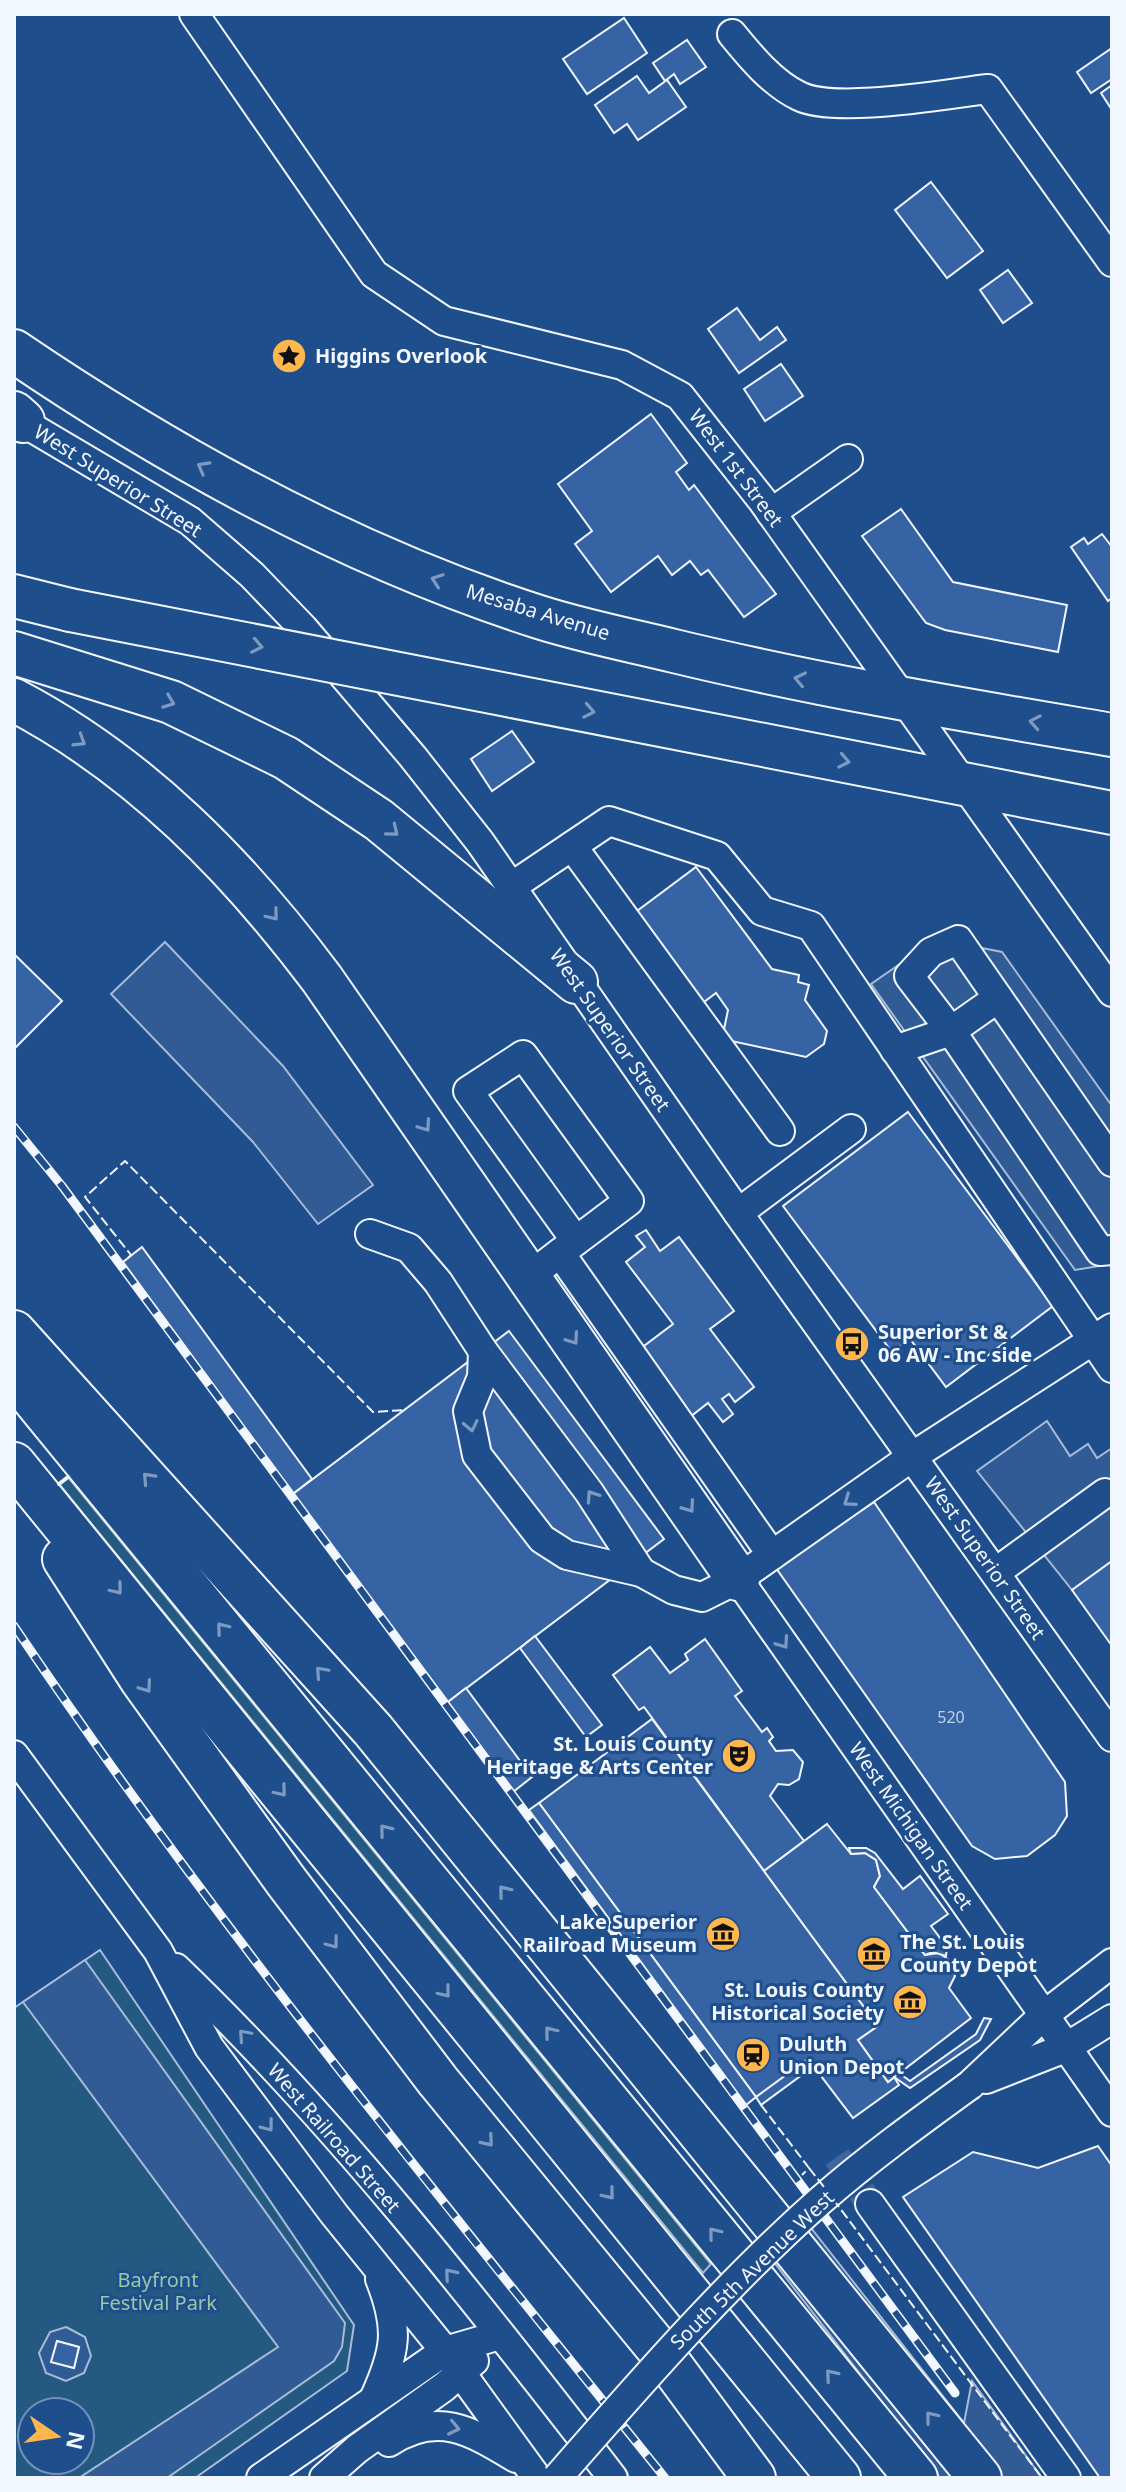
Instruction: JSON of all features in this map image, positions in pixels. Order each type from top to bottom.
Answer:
[{"type":"highway","name":"Mesaba Avenue","points":[[14,351],[105,413],[269,503],[397,565],[537,616],[738,666],[904,700],[1112,735]]},
{"type":"highway","points":[[36,600],[1106,812]]},
{"type":"highway","points":[[14,653],[171,702],[228,727],[286,758],[379,820],[576,982]]},
{"type":"highway","points":[[14,700],[92,749],[143,786],[233,869],[555,1257],[738,1579]]},
{"type":"highway","points":[[14,1332],[373,1730],[980,2478]]},
{"type":"highway","points":[[14,1375],[916,2478]]},
{"type":"highway","points":[[14,1464],[839,2478]]},
{"type":"highway","points":[[14,1480],[141,1679],[286,1881],[438,2081],[664,2356],[754,2478]]},
{"type":"street","name":"West 1st Street","points":[[194,14],[374,274],[444,321],[622,365],[680,396],[771,513],[1112,992]]},
{"type":"street","points":[[732,34],[755,62],[800,97],[856,104],[988,89],[1112,262]]},
{"type":"street","name":"West Superior Street","points":[[17,417],[190,521],[252,575],[303,628],[413,757],[511,887],[738,1213],[1112,1737]]},
{"type":"street","points":[[771,513],[848,459]]},
{"type":"street","points":[[511,887],[609,821],[717,856],[762,911],[811,926],[895,1050],[1103,1334],[1112,1368]]},
{"type":"street","points":[[572,846],[780,1131]]},
{"type":"street","points":[[1106,1250],[909,976],[931,952],[958,940],[1112,1162]]},
{"type":"street","points":[[895,1050],[951,1031],[998,998]]},
{"type":"street","points":[[555,1257],[629,1201],[523,1055],[468,1091],[555,1257],[772,1555]]},
{"type":"street","points":[[738,1213],[851,1129]]},
{"type":"street","points":[[370,1234],[409,1248],[438,1282],[483,1351],[589,1492],[641,1572]]},
{"type":"street","points":[[483,1351],[482,1377],[468,1411],[477,1455],[542,1539],[567,1555],[641,1572],[674,1590],[702,1597],[738,1579],[913,1456],[1103,1334]]},
{"type":"street","points":[[996,1572],[1105,1493]]},
{"type":"street","name":"West Michigan Street","points":[[738,1579],[1112,2112]]},
{"type":"street","name":"West Railroad Street","points":[[14,1755],[158,1951],[209,2047],[453,2363],[533,2472]]},
{"type":"street","name":"West Railroad Street","points":[[158,1951],[254,2047],[369,2175],[613,2478]]},
{"type":"street","name":"South 5th Avenue West","points":[[557,2478],[664,2356],[783,2235],[865,2163],[970,2085],[1043,2016],[1112,1963]]},
{"type":"street","name":"South 5th Avenue West","points":[[970,2085],[1065,2048],[1112,2019]]},
{"type":"street","points":[[870,2204],[1066,2478]]},
{"type":"street","points":[[369,2256],[391,2308],[395,2342],[374,2400]]},
{"type":"street","points":[[261,2478],[374,2400],[453,2363],[500,2335]]},
{"type":"street","points":[[328,2475],[453,2363]]},
{"type":"street","points":[[328,2475],[363,2459],[401,2434],[436,2424],[476,2434],[533,2472]]},
{"type":"green space","points":[[68,1477],[711,2264],[703,2273],[59,1484]]},
{"type":"green space","name":"Bayfront Festival Park","points":[[100,1950],[354,2325],[347,2371],[195,2478],[14,2478],[14,2008]]},
{"type":"shaded area","points":[[936,939],[1002,952],[1112,1106],[1112,1264],[1075,1270],[871,984]]},
{"type":"shaded area","points":[[165,942],[283,1066],[373,1185],[318,1224],[253,1142],[111,994]]},
{"type":"shaded area","points":[[1047,1421],[1070,1456],[1088,1444],[1097,1458],[1112,1448],[1112,1561],[1072,1590],[977,1471]]},
{"type":"shaded area","points":[[85,1960],[345,2323],[342,2347],[334,2361],[167,2478],[79,2478],[96,2476],[96,2467],[278,2347],[23,2002]]},
{"type":"shaded area","points":[[808,2224],[964,2423],[972,2381],[1042,2478],[940,2478],[770,2257]]},
{"type":"shaded area","points":[[66,2327],[85,2337],[91,2356],[84,2373],[66,2381],[46,2373],[39,2353],[50,2332]],"holes":[[[57,2341],[79,2347],[74,2368],[52,2362]]]},
{"type":"building","points":[[624,18],[647,53],[587,94],[563,59]]},
{"type":"building","points":[[687,40],[706,67],[680,84],[674,74],[665,81],[653,63]]},
{"type":"building","points":[[1112,48],[1112,79],[1091,93],[1077,72]]},
{"type":"building","points":[[637,76],[649,93],[667,80],[686,107],[638,140],[627,124],[614,133],[595,105]]},
{"type":"building","points":[[1112,85],[1112,110],[1101,93]]},
{"type":"building","points":[[931,182],[983,251],[947,278],[895,210]]},
{"type":"building","points":[[1008,270],[1032,303],[1003,323],[980,290]]},
{"type":"building","points":[[737,308],[760,340],[777,327],[786,340],[739,373],[708,329]]},
{"type":"building","points":[[781,364],[803,396],[765,421],[744,389]]},
{"type":"building","points":[[651,414],[687,463],[676,472],[689,490],[694,485],[776,594],[744,617],[708,570],[701,575],[690,561],[672,575],[658,556],[611,592],[575,544],[592,531],[558,484]]},
{"type":"building","points":[[901,509],[953,582],[1067,605],[1058,652],[945,630],[926,623],[862,536]]},
{"type":"building","points":[[1102,534],[1112,547],[1112,598],[1108,601],[1071,547],[1084,538],[1088,544]]},
{"type":"building","points":[[512,731],[534,762],[492,791],[471,759]]},
{"type":"building","points":[[696,867],[772,969],[799,975],[798,982],[809,985],[805,1000],[827,1031],[824,1044],[806,1057],[722,1039],[728,1010],[716,993],[696,1008],[629,917]]},
{"type":"building","points":[[14,954],[62,1001],[14,1049]]},
{"type":"building","points":[[908,1112],[1053,1306],[946,1387],[910,1339],[892,1352],[783,1206]]},
{"type":"building","points":[[646,1230],[660,1251],[679,1237],[734,1311],[710,1329],[754,1387],[735,1402],[729,1394],[722,1399],[733,1414],[723,1422],[708,1403],[690,1417],[640,1349],[673,1324],[626,1262],[645,1247],[636,1236]]},
{"type":"building","points":[[142,1247],[312,1479],[293,1494],[123,1262]]},
{"type":"building","points":[[509,1331],[664,1539],[448,1702],[293,1494]]},
{"type":"building","points":[[874,1502],[1065,1782],[1067,1816],[1055,1835],[1027,1856],[995,1859],[972,1846],[776,1568]]},
{"type":"building","points":[[1112,1561],[1112,1646],[1072,1590]]},
{"type":"building","points":[[535,1636],[602,1725],[586,1737],[520,1648]]},
{"type":"building","name":"St. Louis County Heritage & Arts Center","points":[[705,1639],[742,1691],[735,1696],[762,1732],[767,1728],[773,1737],[769,1741],[776,1751],[793,1750],[803,1762],[799,1779],[789,1785],[778,1784],[770,1796],[804,1841],[764,1871],[644,1707],[639,1710],[613,1675],[650,1647],[670,1673],[688,1660],[685,1654]]},
{"type":"building","points":[[466,1688],[532,1777],[513,1792],[448,1702]]},
{"type":"building","name":"Lake Superior Railroad Museum","points":[[652,1719],[878,2026],[858,2040],[888,2082],[894,2077],[899,2085],[853,2118],[808,2059],[756,2097],[539,1803]]},
{"type":"building","points":[[539,1803],[756,2097],[746,2105],[529,1810]]},
{"type":"building","name":"The St. Louis County Depot","points":[[827,1824],[851,1854],[865,1853],[876,1860],[880,1876],[874,1887],[925,1955],[939,1953],[952,1962],[955,1976],[949,1988],[971,2018],[888,2082],[858,2040],[878,2026],[764,1871]]},
{"type":"building","points":[[849,1848],[866,1848],[875,1853],[903,1889],[920,1876],[948,1914],[931,1926],[947,1947],[946,1956],[933,1952],[925,1955],[874,1887],[880,1876],[876,1860],[865,1853],[851,1854]]},
{"type":"building","points":[[984,2018],[991,2019],[980,2040],[910,2088],[894,2077],[899,2073],[910,2081],[976,2034]]},
{"type":"building","points":[[808,2059],[814,2066],[761,2105],[756,2097]]},
{"type":"building","points":[[1098,2146],[1112,2166],[1112,2478],[1100,2478],[903,2197],[973,2152],[1038,2168]]},
{"type":"building","points":[[57,2341],[79,2347],[74,2368],[51,2362]]},
{"type":"tunnel","points":[[837,2157],[870,2204]]},
{"type":"railway","points":[[14,1127],[62,1186],[955,2393]]},
{"type":"railway","points":[[14,1626],[90,1736],[249,1953],[413,2164],[665,2478]]},
{"type":"fence","points":[[128,1258],[131,1255],[85,1197],[125,1161],[373,1412],[404,1410]]},
{"type":"fence","points":[[761,2105],[809,2168],[802,2175]]},
{"type":"fence","points":[[809,2168],[824,2187]]},
{"type":"fence","points":[[833,2199],[1042,2478]]},
{"type":"wall","points":[[59,1484],[68,1477]]},
{"type":"place","name":"Higgins Overlook","points":[[289,356]]},
{"type":"place","name":"Superior St & 06 AW - Inc side","points":[[852,1344]]},
{"type":"place","name":"St. Louis County Heritage & Arts Center","points":[[739,1756]]},
{"type":"place","name":"Lake Superior Railroad Museum","points":[[723,1934]]},
{"type":"place","name":"The St. Louis County Depot","points":[[874,1954]]},
{"type":"place","name":"St. Louis County Historical Society","points":[[910,2002]]},
{"type":"place","name":"Duluth Union Depot","points":[[753,2055]]}]
